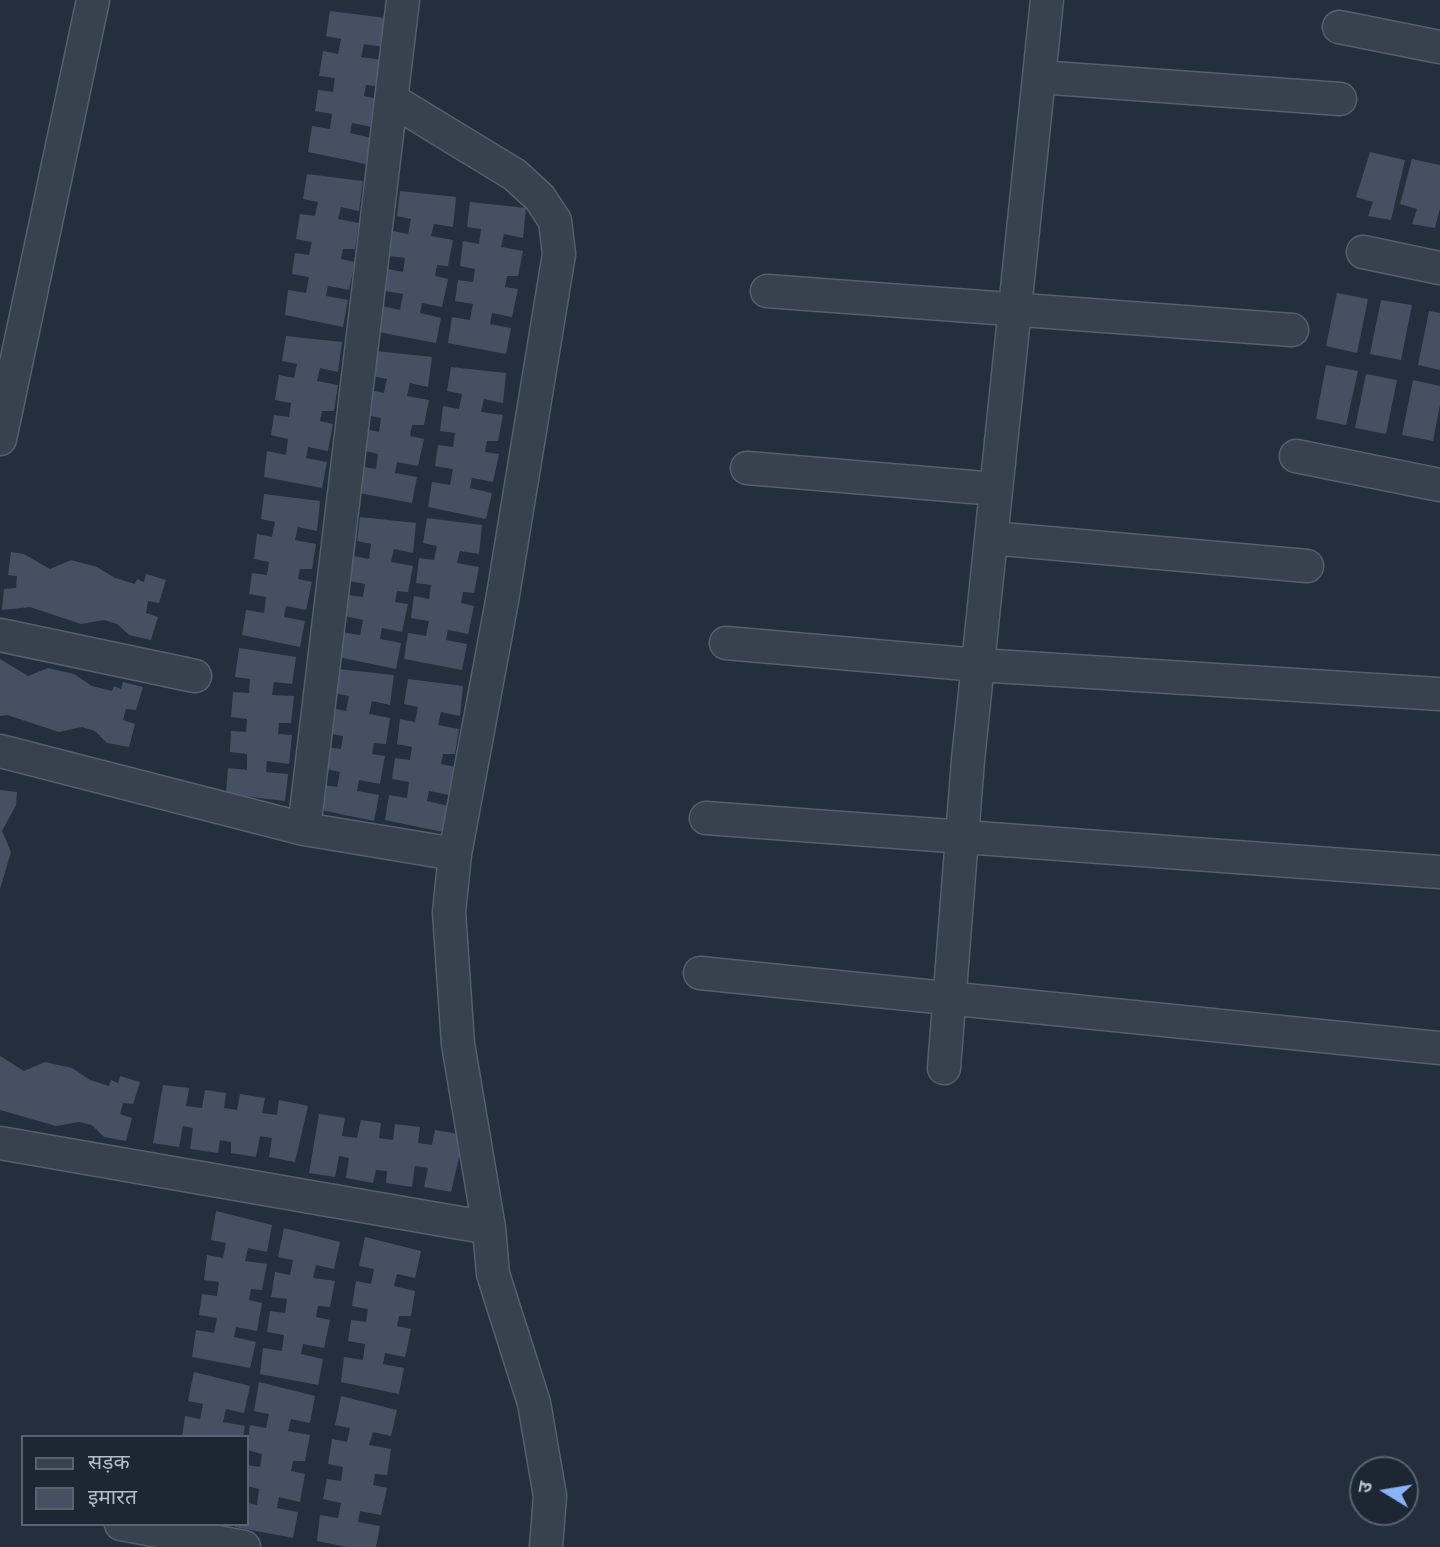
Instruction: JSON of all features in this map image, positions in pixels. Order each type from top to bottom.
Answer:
[{"type":"street","points":[[0,439],[93,0]]},
{"type":"street","points":[[304,829],[403,0]]},
{"type":"street","points":[[944,1068],[978,665],[1047,0]]},
{"type":"street","points":[[1339,27],[1440,47]]},
{"type":"street","points":[[1040,77],[1340,99]]},
{"type":"street","points":[[392,100],[515,175],[540,198],[555,221],[559,254],[502,601],[455,854],[449,912],[458,1044],[489,1227],[493,1275],[534,1403],[550,1496],[546,1547]]},
{"type":"street","points":[[1363,252],[1440,268]]},
{"type":"street","points":[[768,291],[1292,330]]},
{"type":"street","points":[[1296,456],[1440,485]]},
{"type":"street","points":[[747,468],[996,489]]},
{"type":"street","points":[[991,538],[1307,566]]},
{"type":"street","points":[[0,635],[195,676]]},
{"type":"street","points":[[726,643],[978,665],[1440,694]]},
{"type":"street","points":[[0,751],[304,829],[455,854]]},
{"type":"street","points":[[706,818],[1440,872]]},
{"type":"street","points":[[700,973],[950,996],[1440,1048]]},
{"type":"street","points":[[0,1143],[489,1227]]},
{"type":"street","points":[[132,1526],[244,1547]]},
{"type":"building","points":[[330,11],[386,18],[383,47],[364,44],[361,57],[382,60],[378,86],[366,85],[364,96],[377,99],[372,127],[352,123],[350,133],[371,138],[366,164],[308,152],[312,126],[330,129],[332,114],[315,111],[318,90],[333,92],[335,78],[319,76],[323,51],[338,54],[341,39],[326,36]]},
{"type":"building","points":[[1370,152],[1405,160],[1391,220],[1368,216],[1373,202],[1356,197]]},
{"type":"building","points":[[1412,159],[1440,165],[1440,208],[1435,228],[1412,224],[1417,209],[1400,204]]},
{"type":"building","points":[[307,174],[363,181],[359,211],[341,207],[338,219],[359,223],[355,249],[343,249],[341,259],[355,262],[349,290],[328,286],[326,296],[348,300],[343,327],[285,315],[288,290],[306,293],[309,277],[292,274],[295,253],[309,255],[312,242],[296,239],[300,214],[315,216],[318,202],[303,199]]},
{"type":"building","points":[[400,191],[456,197],[453,227],[434,224],[431,236],[453,240],[448,266],[437,265],[435,276],[448,279],[442,307],[422,303],[420,313],[441,318],[436,343],[378,332],[382,306],[400,310],[403,294],[385,291],[388,269],[403,272],[405,258],[389,256],[393,231],[408,234],[411,219],[397,216]]},
{"type":"building","points":[[470,202],[526,208],[523,238],[504,234],[501,247],[523,251],[518,276],[507,276],[505,287],[518,289],[512,317],[492,313],[490,324],[511,328],[506,354],[448,343],[452,317],[470,320],[473,304],[455,301],[458,280],[473,282],[475,269],[460,266],[463,241],[479,244],[481,229],[467,227]]},
{"type":"building","points":[[1337,293],[1368,299],[1357,353],[1326,346]]},
{"type":"building","points":[[1381,300],[1412,305],[1401,360],[1370,354]]},
{"type":"building","points":[[1429,311],[1440,313],[1440,370],[1418,365]]},
{"type":"building","points":[[286,336],[342,342],[338,372],[320,368],[317,381],[338,385],[334,411],[322,411],[320,421],[333,424],[328,451],[308,447],[306,458],[327,462],[322,488],[264,477],[267,451],[286,455],[288,439],[271,435],[274,415],[289,417],[291,403],[275,400],[279,375],[294,378],[297,364],[282,361]]},
{"type":"building","points":[[376,351],[432,357],[428,387],[410,383],[407,396],[429,400],[424,425],[412,425],[410,436],[424,439],[418,466],[397,462],[395,473],[417,477],[412,503],[354,492],[357,466],[376,469],[378,454],[361,450],[364,429],[379,432],[381,418],[365,415],[369,390],[384,393],[387,379],[372,376]]},
{"type":"building","points":[[1326,365],[1358,371],[1346,425],[1316,419]]},
{"type":"building","points":[[451,367],[506,373],[503,403],[484,399],[481,412],[503,415],[498,441],[487,441],[485,452],[499,454],[493,482],[472,478],[470,488],[492,493],[486,519],[428,507],[432,482],[450,485],[453,469],[435,466],[438,445],[453,447],[455,433],[440,431],[443,406],[459,409],[462,394],[447,391]]},
{"type":"building","points":[[1366,374],[1397,380],[1386,434],[1355,428]]},
{"type":"building","points":[[1413,380],[1440,386],[1440,405],[1433,441],[1402,435]]},
{"type":"building","points":[[264,494],[320,501],[317,531],[298,527],[295,540],[316,544],[312,569],[300,569],[298,579],[312,582],[306,610],[286,606],[284,617],[305,621],[300,647],[242,635],[246,610],[264,613],[266,597],[249,594],[252,573],[267,575],[269,562],[254,559],[257,534],[272,537],[275,522],[261,519]]},
{"type":"building","points":[[360,517],[416,523],[413,553],[394,549],[391,562],[413,566],[408,592],[397,591],[395,602],[408,604],[402,632],[382,628],[380,639],[401,643],[396,669],[338,657],[342,632],[360,635],[363,620],[345,616],[348,595],[363,597],[365,584],[349,581],[353,556],[369,559],[371,544],[357,541]]},
{"type":"building","points":[[427,518],[482,525],[479,554],[460,551],[457,563],[479,567],[474,593],[463,592],[461,603],[474,606],[468,634],[448,630],[446,640],[467,644],[462,670],[404,659],[408,633],[426,636],[429,621],[411,618],[414,596],[429,599],[431,585],[416,583],[419,558],[434,560],[437,546],[423,543]]},
{"type":"building","points":[[11,552],[24,554],[50,569],[71,560],[97,567],[115,578],[135,584],[137,579],[144,582],[146,574],[166,580],[159,603],[148,601],[146,613],[158,617],[151,640],[129,635],[117,624],[104,620],[81,624],[30,607],[2,610],[4,589],[16,588],[17,576],[8,575]]},
{"type":"building","points":[[239,648],[296,657],[292,684],[274,682],[272,695],[294,696],[291,723],[279,723],[278,734],[292,735],[289,764],[267,761],[266,772],[288,774],[285,801],[226,794],[228,768],[247,770],[247,754],[230,752],[231,731],[246,732],[247,719],[231,717],[233,692],[249,693],[250,679],[235,677]]},
{"type":"building","points":[[0,659],[28,676],[48,668],[74,674],[92,686],[112,691],[114,686],[121,689],[123,682],[143,687],[136,710],[126,709],[123,720],[135,724],[129,747],[107,743],[95,731],[82,727],[59,732],[7,715],[0,716]]},
{"type":"building","points":[[338,669],[394,675],[390,705],[372,701],[369,714],[390,718],[386,744],[374,743],[372,754],[385,756],[380,784],[359,780],[357,791],[379,795],[374,821],[316,809],[319,784],[337,787],[340,772],[323,768],[326,747],[341,749],[343,736],[327,733],[331,708],[346,711],[349,696],[334,693]]},
{"type":"building","points":[[408,679],[463,686],[460,716],[441,712],[438,725],[459,729],[455,754],[443,754],[441,764],[455,767],[449,795],[429,791],[427,801],[448,806],[443,832],[385,820],[389,795],[407,798],[409,782],[392,779],[395,758],[410,760],[412,747],[397,744],[400,719],[415,722],[418,707],[404,704]]},
{"type":"building","points":[[0,790],[17,792],[16,805],[2,831],[11,852],[0,889]]},
{"type":"building","points":[[0,1056],[24,1071],[45,1062],[72,1068],[90,1080],[109,1086],[111,1080],[118,1083],[120,1076],[140,1082],[133,1104],[123,1103],[120,1114],[132,1118],[126,1141],[104,1137],[92,1125],[79,1122],[56,1126],[0,1110]]},
{"type":"building","points":[[163,1085],[189,1088],[186,1106],[202,1108],[205,1090],[226,1093],[224,1108],[237,1110],[240,1094],[265,1098],[262,1113],[277,1115],[279,1100],[308,1106],[295,1162],[269,1157],[272,1138],[260,1136],[256,1157],[231,1153],[231,1142],[220,1140],[218,1153],[190,1149],[193,1128],[183,1126],[179,1147],[153,1143]]},
{"type":"building","points":[[319,1114],[345,1118],[342,1136],[357,1138],[361,1120],[381,1123],[379,1138],[393,1140],[395,1124],[420,1127],[418,1143],[432,1145],[435,1130],[464,1135],[451,1192],[424,1187],[428,1168],[415,1166],[412,1187],[386,1183],[387,1171],[376,1170],[373,1183],[346,1178],[349,1158],[339,1156],[335,1177],[309,1173]]},
{"type":"building","points":[[216,1211],[272,1225],[267,1252],[248,1248],[245,1261],[267,1264],[262,1290],[251,1289],[249,1300],[262,1303],[257,1331],[236,1327],[234,1337],[256,1342],[250,1368],[192,1357],[196,1330],[214,1333],[217,1318],[199,1315],[202,1294],[217,1296],[219,1282],[204,1280],[207,1255],[223,1258],[226,1243],[211,1240]]},
{"type":"building","points":[[284,1228],[340,1242],[334,1269],[316,1265],[313,1278],[335,1281],[330,1307],[318,1306],[316,1317],[330,1320],[324,1348],[303,1344],[301,1354],[323,1359],[318,1385],[260,1374],[263,1348],[282,1351],[284,1335],[267,1332],[270,1311],[285,1313],[287,1299],[271,1297],[275,1272],[290,1275],[293,1260],[278,1257]]},
{"type":"building","points":[[365,1237],[421,1251],[415,1278],[397,1274],[394,1286],[415,1291],[411,1316],[399,1316],[397,1326],[411,1329],[405,1357],[385,1353],[383,1364],[404,1368],[399,1394],[341,1382],[344,1357],[363,1360],[365,1344],[348,1341],[351,1320],[366,1322],[368,1309],[352,1306],[356,1281],[371,1284],[374,1269],[359,1266]]},
{"type":"building","points":[[194,1372],[250,1386],[244,1413],[226,1409],[223,1422],[245,1426],[243,1435],[182,1435],[185,1416],[200,1419],[203,1404],[188,1401]]},
{"type":"building","points":[[259,1382],[315,1396],[310,1423],[291,1419],[288,1431],[310,1435],[305,1461],[293,1461],[291,1471],[305,1474],[300,1502],[279,1497],[277,1508],[298,1512],[293,1538],[235,1527],[248,1526],[248,1503],[257,1505],[259,1489],[248,1486],[248,1465],[260,1467],[262,1454],[248,1450],[250,1425],[266,1428],[269,1414],[254,1411]]},
{"type":"building","points":[[341,1396],[397,1410],[391,1436],[373,1432],[369,1445],[391,1449],[387,1475],[375,1474],[373,1485],[387,1488],[381,1515],[360,1511],[358,1522],[380,1526],[376,1547],[347,1547],[317,1541],[320,1515],[338,1518],[341,1503],[323,1499],[327,1479],[341,1481],[343,1467],[328,1464],[332,1439],[347,1442],[350,1428],[335,1425]]}]
